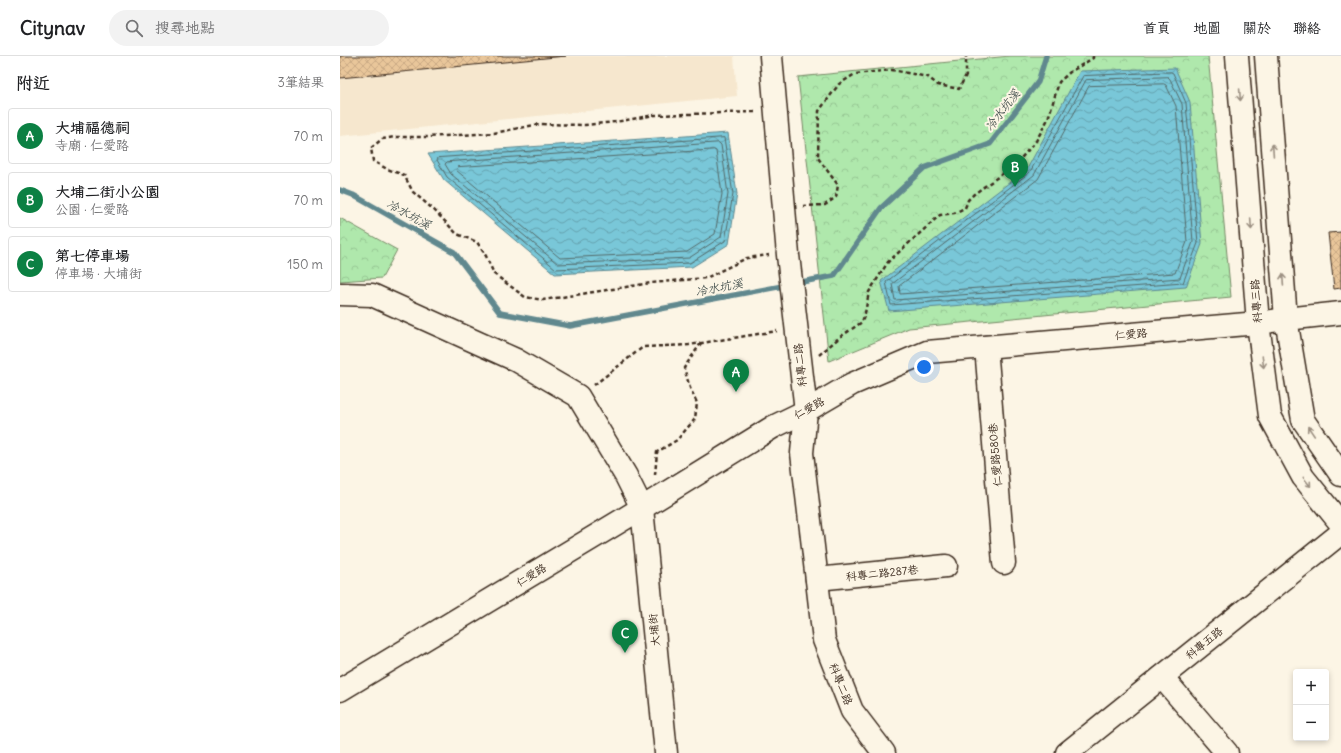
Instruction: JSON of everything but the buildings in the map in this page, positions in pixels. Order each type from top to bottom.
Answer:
[{"type":"street","name":"科專二路","points":[[770,56],[780,255],[786,326],[806,411],[802,453],[824,640],[852,711],[884,753]]},
{"type":"street","name":"科專三路","points":[[1237,56],[1258,324],[1270,416],[1303,477],[1341,524]]},
{"type":"street","points":[[1266,56],[1286,319],[1303,420],[1341,475]]},
{"type":"street","points":[[340,294],[372,295],[516,360],[578,396],[626,476],[642,508]]},
{"type":"street","name":"仁愛路","points":[[340,690],[642,508],[773,427],[806,411],[852,384],[927,352],[1258,324],[1286,319],[1341,313]]},
{"type":"street","name":"仁愛路580巷","points":[[986,347],[1004,563]]},
{"type":"street","name":"大埔街","points":[[642,508],[666,753]]},
{"type":"street","name":"科專五路","points":[[1067,753],[1341,533]]},
{"type":"street","name":"科專二路287巷","points":[[817,579],[946,566]]},
{"type":"street","points":[[1162,677],[1227,753]]},
{"type":"path","points":[[801,206],[825,204],[836,197],[838,185],[818,158],[819,111],[839,84],[855,74],[892,70],[928,77],[938,85],[959,89],[966,75],[966,56]]},
{"type":"path","points":[[815,359],[840,337],[862,322],[869,292],[888,262],[940,215],[954,213],[966,208],[968,200],[974,194],[1016,164],[1036,141],[1048,119],[1059,82],[1070,72],[1093,56]]},
{"type":"path","points":[[756,112],[656,115],[615,122],[585,125],[540,124],[494,133],[427,137],[395,137],[382,139],[370,148],[373,161],[387,169],[404,175],[413,192],[434,210],[457,234],[477,242],[486,256],[494,274],[525,298],[543,300],[651,283],[706,278],[747,258],[780,255]]},
{"type":"path","points":[[591,386],[643,347],[701,343],[786,326]]},
{"type":"path","points":[[655,475],[657,452],[678,440],[695,419],[697,403],[690,388],[684,368],[701,343]]},
{"type":"shaded area","points":[[340,56],[734,56],[737,96],[340,136]]},
{"type":"green space","points":[[1010,56],[1208,56],[1231,297],[909,328],[829,361],[798,77]]},
{"type":"green space","points":[[340,218],[397,250],[382,278],[340,281]]},
{"type":"water","points":[[1175,68],[1190,102],[1202,244],[1186,287],[889,311],[881,281],[1027,169],[1080,71]]},
{"type":"water","points":[[728,133],[737,194],[729,244],[692,267],[555,274],[444,180],[428,154]]},
{"type":"waterway","name":"冷水坑溪","points":[[796,283],[834,276],[881,208],[924,168],[990,144],[1038,82],[1046,56]]},
{"type":"waterway","name":"冷水坑溪","points":[[340,190],[353,195],[454,252],[500,313],[570,326],[788,285]]},
{"type":"place","name":"大埔二街小公園","points":[[1015,187]]},
{"type":"place","name":"大埔福德祠","points":[[736,392]]},
{"type":"place","name":"第七停車場","points":[[625,653]]}]
